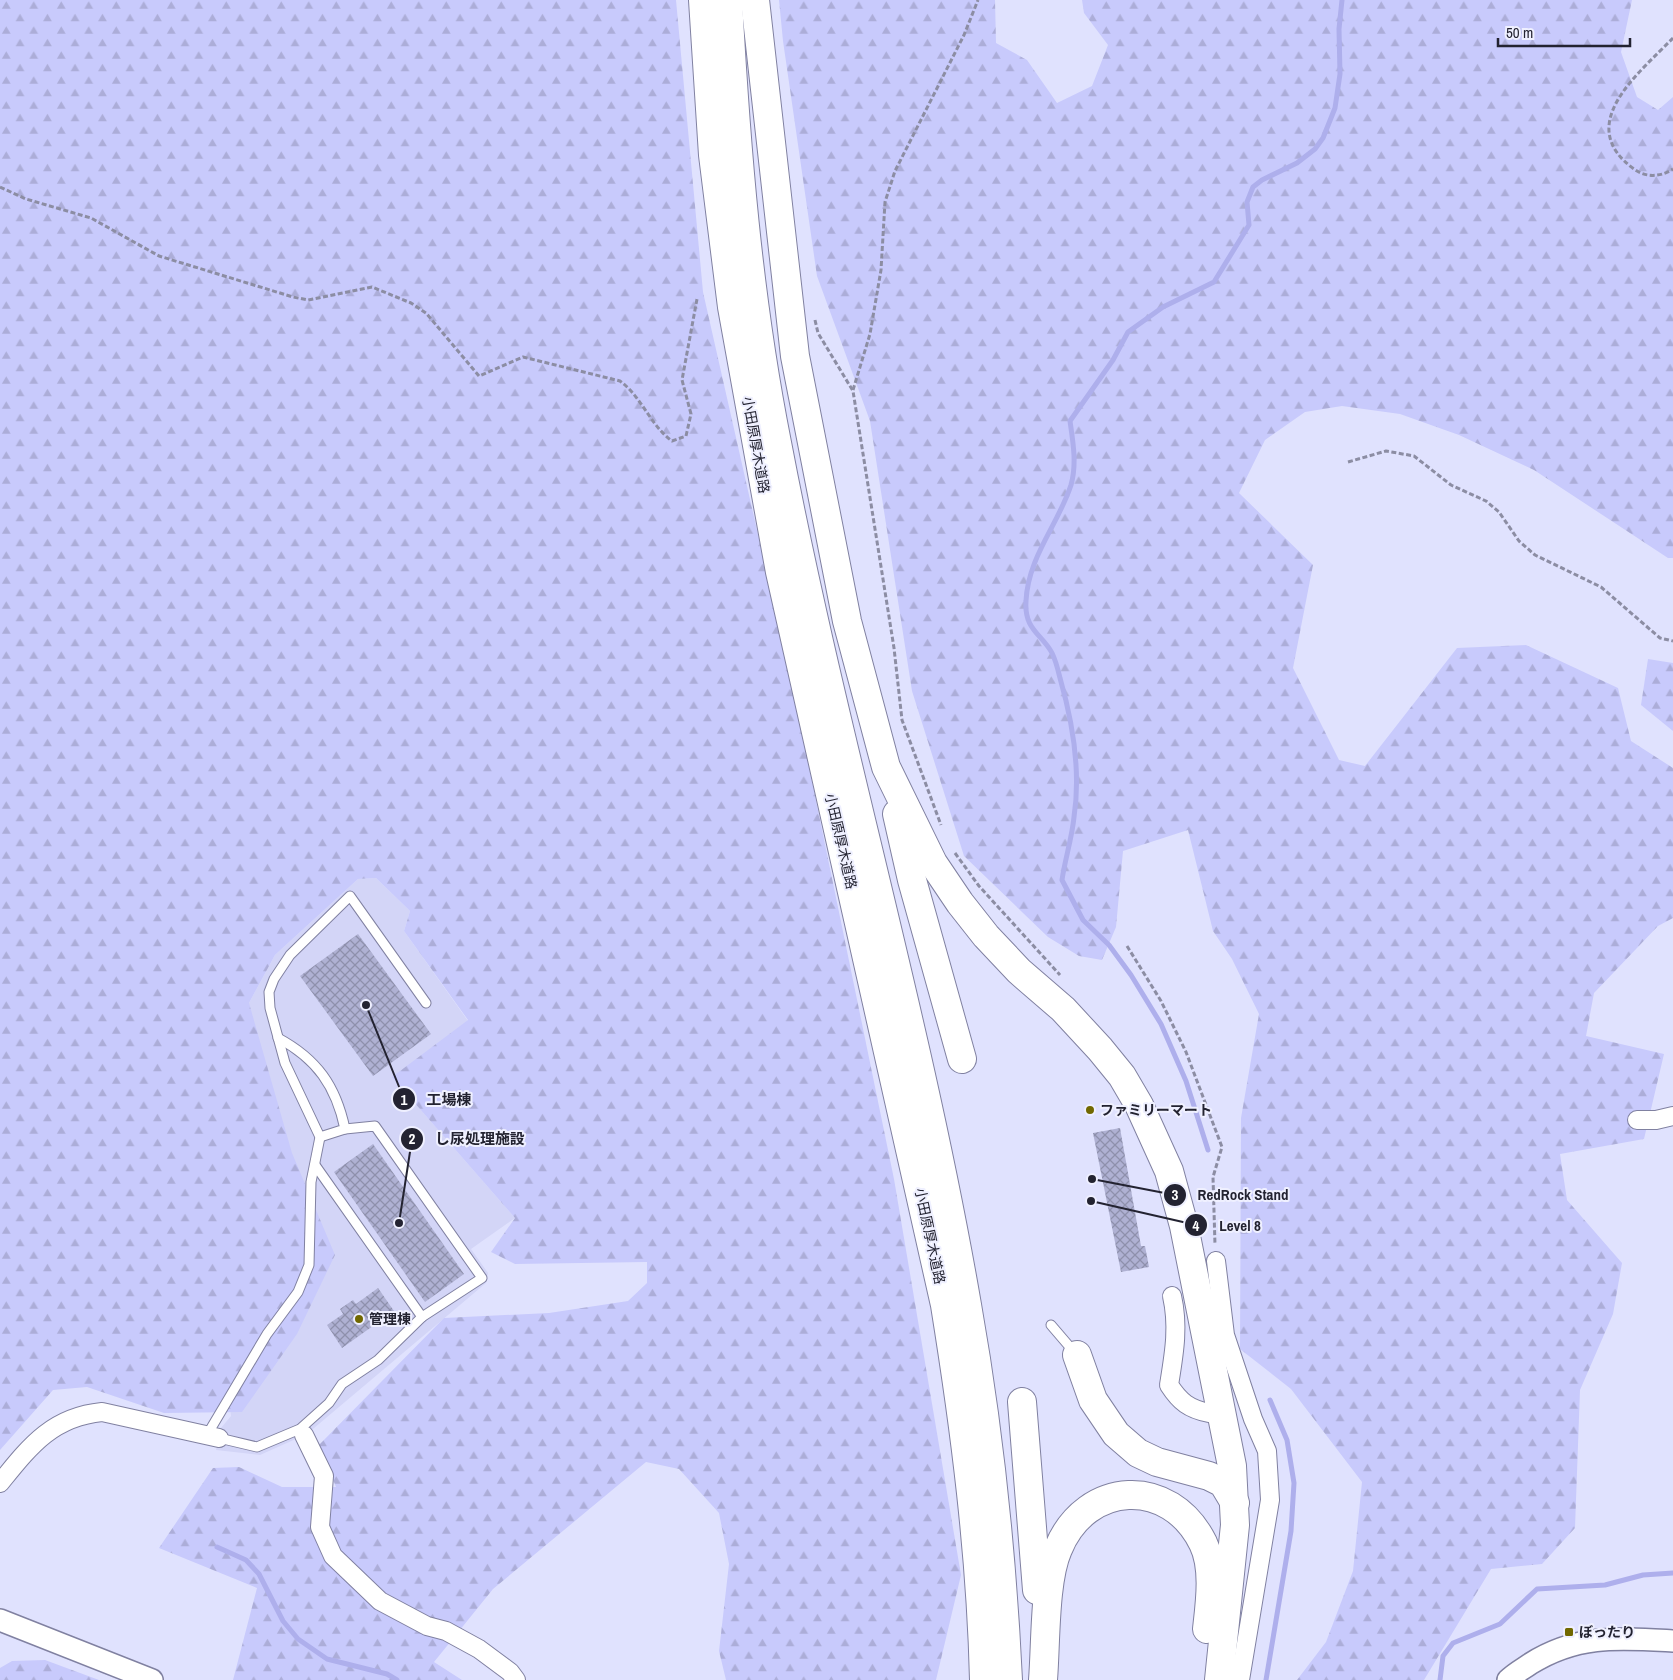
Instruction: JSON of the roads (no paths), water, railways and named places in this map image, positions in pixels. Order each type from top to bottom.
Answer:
[{"type":"highway","name":"小田原厚木道路","points":[[703,0],[713,155],[732,307],[780,572],[945,1305],[964,1424],[977,1549],[984,1680]]},
{"type":"highway","name":"小田原厚木道路","points":[[728,0],[732,85],[747,257],[776,441],[811,606],[943,1174],[964,1287],[985,1422],[1000,1547],[1008,1680]]},
{"type":"highway","points":[[754,0],[795,356],[847,621],[886,766],[912,880],[962,1059]]},
{"type":"highway","points":[[886,766],[933,863],[960,903],[986,936],[1014,966],[1062,1009],[1100,1049],[1122,1076],[1157,1140],[1169,1171],[1184,1226],[1232,1466],[1235,1503],[1232,1568],[1219,1680]]},
{"type":"highway","points":[[1077,1355],[1093,1400],[1116,1434],[1138,1453],[1157,1462],[1209,1476],[1223,1483],[1235,1503]]},
{"type":"highway","points":[[1022,1402],[1036,1567],[1038,1680]]},
{"type":"highway","points":[[1043,1680],[1051,1567],[1058,1547],[1070,1526],[1084,1511],[1103,1499],[1118,1495],[1155,1498],[1171,1505],[1191,1522],[1204,1545],[1209,1568],[1210,1604],[1200,1680]]},
{"type":"street","points":[[1637,1120],[1656,1120],[1673,1116]]},
{"type":"street","points":[[1216,1261],[1225,1335],[1253,1419],[1268,1451],[1270,1500],[1240,1680]]},
{"type":"street","points":[[1172,1296],[1177,1336],[1169,1385],[1178,1398],[1190,1409],[1209,1412]]},
{"type":"street","points":[[0,1483],[30,1447],[53,1427],[84,1414],[102,1412],[213,1437]]},
{"type":"street","points":[[1234,1416],[1253,1419]]},
{"type":"street","points":[[302,1432],[324,1476],[320,1527],[333,1556],[380,1601],[427,1626],[446,1631],[479,1649],[510,1672],[516,1680]]},
{"type":"street","points":[[0,1620],[152,1680]]},
{"type":"street","points":[[1508,1680],[1544,1656],[1565,1646],[1587,1640],[1673,1641]]},
{"type":"lane","points":[[320,1137],[345,1129],[375,1126],[482,1278],[422,1317],[378,1360],[342,1384],[302,1432],[258,1447],[213,1437],[268,1334],[298,1292],[309,1265],[311,1182],[320,1137],[285,1063],[270,1008],[269,992],[274,979],[290,955],[350,896],[426,1003]]},
{"type":"lane","points":[[278,1038],[301,1050],[320,1070],[340,1105],[345,1129]]},
{"type":"lane","points":[[314,1165],[422,1317]]},
{"type":"lane","points":[[1051,1325],[1077,1355]]},
{"type":"waterway","points":[[1208,1150],[1186,1081],[1161,1024],[1131,975],[1109,945],[1083,920],[1062,880],[1072,833],[1076,800],[1077,782],[1072,730],[1056,662],[1048,646],[1034,631],[1028,619],[1026,601],[1032,570],[1065,500],[1073,477],[1074,461],[1070,421],[1113,360],[1128,332],[1163,307],[1214,282],[1249,225],[1247,202],[1253,187],[1262,180],[1297,163],[1315,149],[1323,138],[1335,108],[1340,74],[1339,29],[1342,0]]},
{"type":"waterway","points":[[1266,1680],[1291,1531],[1294,1483],[1287,1440],[1270,1400]]},
{"type":"waterway","points":[[217,1547],[246,1560],[259,1574],[283,1621],[298,1639],[327,1659],[387,1674],[397,1680]]},
{"type":"waterway","points":[[1440,1680],[1443,1656],[1453,1643],[1500,1624],[1537,1589],[1605,1585],[1643,1575],[1673,1573]]},
{"type":"place","name":"工場棟","points":[[366,1005]]},
{"type":"place","name":"ファミリーマート","points":[[1090,1110]]},
{"type":"place","name":"RedRock Stand","points":[[1092,1179]]},
{"type":"place","name":"Level 8","points":[[1091,1201]]},
{"type":"place","name":"し尿処理施設","points":[[399,1223]]},
{"type":"place","name":"管理棟","points":[[359,1319]]},
{"type":"place","name":"ぼったり","points":[[1569,1632]]}]
